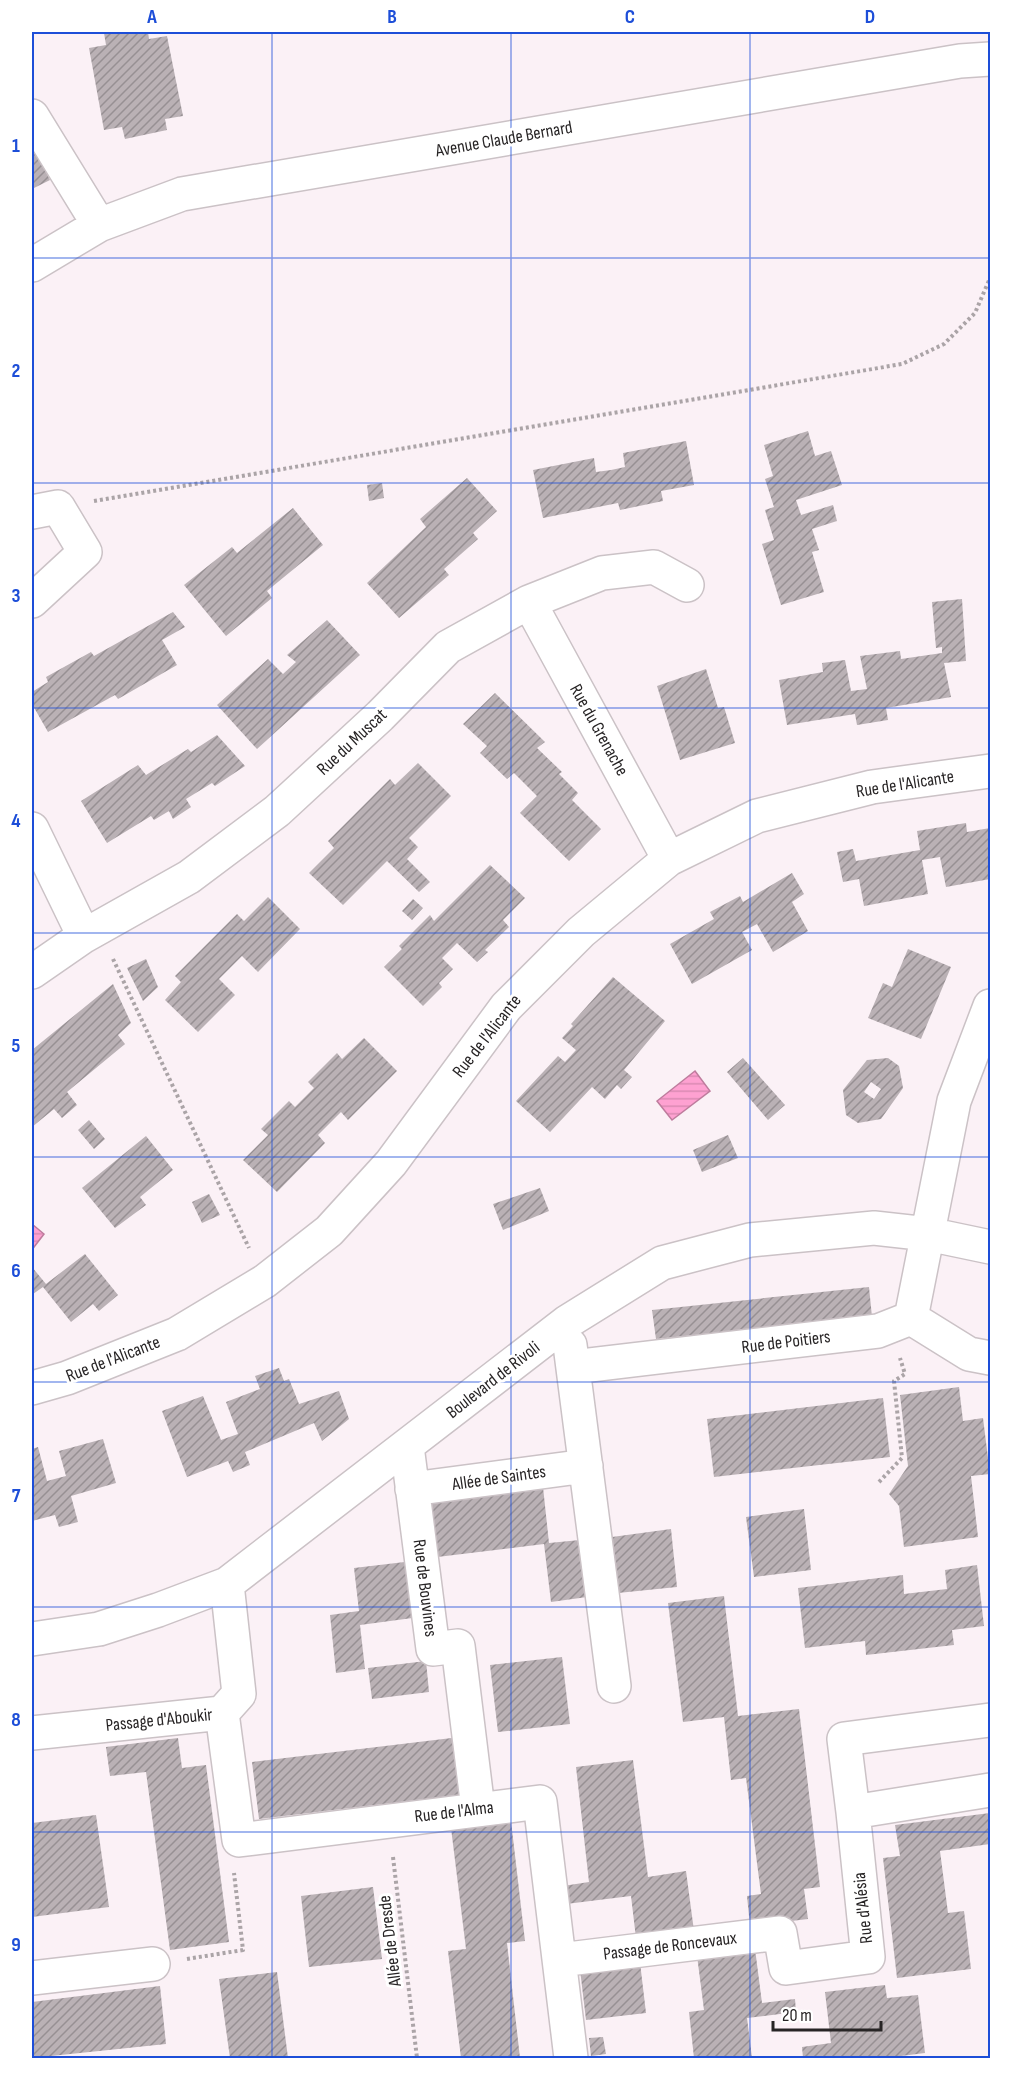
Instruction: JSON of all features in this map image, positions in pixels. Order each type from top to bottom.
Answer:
[{"type":"street","name":"Avenue Claude Bernard","points":[[32,265],[99,225],[182,194],[960,61],[990,59]]},
{"type":"street","points":[[32,116],[99,225]]},
{"type":"street","points":[[32,601],[85,552],[45,510]]},
{"type":"street","name":"Rue du Muscat","points":[[32,972],[92,932],[189,877],[277,811],[380,716],[448,647],[530,602],[602,573],[654,567],[687,585]]},
{"type":"street","name":"Rue du Grenache","points":[[530,602],[669,859]]},
{"type":"street","name":"Rue de l'Alicante","points":[[32,1388],[67,1378],[177,1334],[265,1281],[329,1231],[391,1163],[506,1007],[581,932],[669,859],[757,816],[872,787],[990,771]]},
{"type":"street","points":[[32,829],[92,932]]},
{"type":"street","points":[[990,1006],[954,1101],[928,1234],[900,1323],[969,1354],[990,1358]]},
{"type":"street","name":"Boulevard de Rivoli","points":[[32,1639],[99,1629],[227,1584],[567,1322],[662,1263],[750,1240],[874,1228],[928,1234],[990,1247]]},
{"type":"street","points":[[567,1322],[614,1686]]},
{"type":"street","name":"Rue de Poitiers","points":[[573,1367],[878,1331],[900,1323]]},
{"type":"street","name":"Rue de Bouvines","points":[[407,1446],[433,1649],[458,1646],[478,1809]]},
{"type":"street","name":"Allée de Saintes","points":[[412,1489],[586,1466]]},
{"type":"street","name":"Passage d'Aboukir","points":[[32,1733],[222,1713],[239,1694],[227,1584]]},
{"type":"street","points":[[222,1713],[239,1840]]},
{"type":"street","name":"Rue d'Alésia","points":[[780,1933],[786,1968],[868,1957],[844,1739],[990,1720]]},
{"type":"street","points":[[853,1812],[990,1790]]},
{"type":"street","name":"Rue de l'Alma","points":[[239,1840],[540,1802],[571,2058]]},
{"type":"street","name":"Passage de Roncevaux","points":[[560,1960],[780,1933]]},
{"type":"street","points":[[32,1978],[153,1964]]},
{"type":"path","points":[[45,510],[902,364],[944,344],[975,313],[990,278]]},
{"type":"path","points":[[92,932],[265,1281]]},
{"type":"path","points":[[879,1482],[902,1458],[894,1381],[905,1374],[900,1323]]},
{"type":"path","name":"Allée de Dresde","points":[[389,1820],[417,2058]]},
{"type":"path","points":[[153,1964],[243,1950],[233,1865],[239,1840]]},
{"type":"shaded area","points":[[695,1071],[710,1091],[672,1120],[657,1101]]},
{"type":"shaded area","points":[[32,1224],[44,1234],[34,1247],[32,1245]]},
{"type":"building","points":[[148,32],[149,39],[167,36],[183,116],[165,119],[167,130],[125,139],[122,127],[104,130],[89,48],[106,45],[104,33]]},
{"type":"building","points":[[32,143],[50,180],[32,189]]},
{"type":"building","points":[[808,431],[815,456],[831,451],[842,485],[796,500],[801,515],[833,505],[837,521],[812,529],[819,550],[812,552],[824,592],[781,605],[762,544],[774,540],[765,510],[774,507],[765,479],[773,476],[764,445]]},
{"type":"building","points":[[686,441],[694,485],[661,491],[663,501],[620,510],[618,503],[543,518],[533,470],[594,458],[596,472],[611,470],[625,467],[623,453]]},
{"type":"building","points":[[467,478],[497,511],[473,533],[478,539],[444,569],[449,575],[399,618],[367,583],[426,527],[420,519]]},
{"type":"building","points":[[382,483],[384,498],[369,501],[367,485]]},
{"type":"building","points":[[293,508],[323,545],[267,591],[272,598],[226,636],[184,585],[232,547],[237,553]]},
{"type":"building","points":[[962,599],[966,661],[944,663],[951,697],[886,708],[888,720],[857,725],[855,714],[787,725],[779,680],[823,672],[822,663],[845,660],[851,691],[867,689],[860,656],[900,651],[901,659],[942,653],[942,647],[936,648],[932,602]]},
{"type":"building","points":[[173,612],[185,627],[162,640],[177,665],[118,699],[115,695],[48,732],[32,704],[32,692],[48,682],[46,677],[91,652],[94,656]]},
{"type":"building","points":[[327,620],[360,655],[257,749],[217,705],[268,659],[283,674],[296,662],[287,655]]},
{"type":"building","points":[[706,669],[718,708],[724,707],[735,743],[680,760],[657,686]]},
{"type":"building","points":[[495,693],[545,742],[537,748],[562,772],[559,774],[578,793],[572,800],[601,829],[569,861],[520,813],[537,796],[514,773],[507,779],[480,753],[487,746],[463,724]]},
{"type":"building","points":[[217,735],[245,766],[215,786],[212,783],[186,799],[191,807],[173,819],[169,811],[154,820],[151,816],[107,843],[81,801],[138,765],[146,775],[188,749],[191,752]]},
{"type":"building","points":[[418,763],[451,796],[409,838],[418,847],[407,859],[430,882],[419,892],[387,861],[343,905],[309,873],[334,848],[328,841],[390,779],[395,785]]},
{"type":"building","points":[[966,823],[967,832],[990,828],[990,879],[946,887],[940,857],[922,860],[928,894],[864,906],[859,879],[843,882],[837,852],[853,849],[856,861],[920,850],[917,831]]},
{"type":"building","points":[[490,865],[525,898],[503,920],[509,927],[485,950],[488,952],[477,962],[457,943],[442,958],[453,969],[439,983],[442,987],[423,1006],[384,967],[402,949],[399,946],[430,915],[434,921]]},
{"type":"building","points":[[792,873],[804,894],[792,902],[808,931],[773,952],[757,924],[742,932],[752,950],[692,984],[670,944],[714,919],[710,912],[740,896],[743,902]]},
{"type":"building","points":[[268,897],[300,929],[258,972],[242,956],[219,979],[235,995],[198,1032],[165,1000],[181,982],[175,976],[237,914],[244,921]]},
{"type":"building","points":[[413,899],[423,908],[412,920],[402,911]]},
{"type":"building","points":[[908,949],[951,967],[921,1039],[868,1018],[883,983],[892,987]]},
{"type":"building","points":[[146,959],[158,987],[143,1001],[127,968]]},
{"type":"building","points":[[613,977],[665,1021],[624,1070],[632,1077],[621,1089],[617,1085],[605,1099],[592,1087],[550,1132],[516,1101],[558,1056],[565,1062],[576,1050],[562,1038],[573,1026],[571,1024]]},
{"type":"building","points":[[113,984],[131,1023],[118,1035],[125,1044],[67,1092],[77,1105],[62,1118],[54,1109],[32,1127],[32,1055],[34,1053],[32,1050]]},
{"type":"building","points":[[364,1038],[397,1071],[348,1120],[341,1112],[318,1135],[325,1143],[277,1192],[243,1160],[268,1135],[261,1129],[289,1101],[295,1107],[314,1088],[308,1082],[337,1053],[342,1059]]},
{"type":"building","points":[[743,1058],[785,1105],[768,1120],[727,1072]]},
{"type":"building","points":[[888,1058],[899,1066],[903,1088],[881,1119],[858,1123],[846,1115],[843,1090],[867,1060]],"holes":[[[871,1082],[881,1089],[874,1099],[864,1092]]]},
{"type":"building","points":[[89,1120],[105,1139],[94,1149],[78,1130]]},
{"type":"building","points":[[728,1135],[738,1158],[702,1172],[693,1150]]},
{"type":"building","points":[[146,1136],[173,1170],[140,1197],[146,1205],[115,1228],[82,1188]]},
{"type":"building","points":[[540,1188],[549,1211],[503,1230],[493,1204]]},
{"type":"building","points":[[209,1194],[220,1215],[202,1223],[192,1202]]},
{"type":"building","points":[[85,1254],[118,1295],[99,1311],[93,1304],[71,1322],[43,1287],[33,1294],[32,1267],[46,1284]]},
{"type":"building","points":[[869,1287],[872,1317],[656,1339],[652,1310]]},
{"type":"building","points":[[279,1368],[284,1381],[289,1379],[299,1404],[339,1391],[349,1419],[322,1441],[314,1423],[245,1452],[250,1465],[233,1472],[228,1461],[187,1477],[162,1411],[203,1396],[221,1440],[238,1434],[226,1402],[260,1389],[255,1376]]},
{"type":"building","points":[[959,1387],[963,1421],[983,1418],[990,1474],[971,1476],[978,1537],[904,1547],[899,1506],[889,1494],[908,1466],[900,1395]]},
{"type":"building","points":[[883,1398],[890,1457],[714,1477],[707,1419]]},
{"type":"building","points":[[103,1439],[116,1483],[71,1496],[78,1522],[59,1527],[55,1515],[32,1521],[32,1449],[38,1447],[47,1481],[66,1476],[59,1451]]},
{"type":"building","points":[[543,1487],[549,1543],[580,1540],[587,1597],[551,1602],[544,1544],[429,1558],[422,1500]]},
{"type":"building","points":[[804,1509],[811,1570],[754,1577],[746,1517]]},
{"type":"building","points":[[671,1529],[677,1587],[618,1593],[612,1537]]},
{"type":"building","points":[[413,1561],[420,1617],[360,1625],[365,1669],[336,1673],[330,1615],[359,1611],[354,1568]]},
{"type":"building","points":[[977,1565],[984,1626],[952,1630],[954,1645],[866,1655],[865,1641],[805,1648],[798,1588],[903,1575],[904,1594],[947,1589],[945,1570]]},
{"type":"building","points":[[724,1596],[738,1716],[799,1709],[820,1887],[804,1889],[808,1919],[750,1926],[747,1896],[761,1894],[746,1778],[731,1780],[724,1717],[683,1722],[668,1603]]},
{"type":"building","points":[[562,1657],[570,1724],[498,1732],[490,1665]]},
{"type":"building","points":[[426,1661],[429,1692],[372,1699],[368,1668]]},
{"type":"building","points":[[460,1737],[467,1794],[259,1819],[252,1762]]},
{"type":"building","points":[[178,1738],[182,1768],[206,1765],[229,1942],[170,1950],[146,1772],[110,1776],[106,1747]]},
{"type":"building","points":[[633,1760],[648,1877],[686,1871],[694,1931],[636,1938],[631,1896],[566,1904],[563,1886],[589,1882],[576,1767]]},
{"type":"building","points":[[990,1813],[990,1844],[940,1851],[948,1913],[964,1911],[971,1969],[897,1978],[883,1858],[900,1856],[895,1825]]},
{"type":"building","points":[[96,1815],[109,1907],[32,1917],[32,1823]]},
{"type":"building","points":[[511,1821],[525,1941],[507,1943],[520,2058],[461,2058],[448,1951],[466,1949],[451,1828]]},
{"type":"building","points":[[373,1887],[382,1959],[309,1967],[301,1896]]},
{"type":"building","points":[[754,1941],[762,2003],[795,1999],[796,2012],[747,2018],[752,2058],[694,2058],[689,2012],[704,2010],[696,1948]]},
{"type":"building","points":[[639,1954],[646,2013],[586,2020],[579,1961]]},
{"type":"building","points":[[277,1972],[288,2058],[230,2058],[219,1979]]},
{"type":"building","points":[[885,1985],[887,1998],[918,1995],[925,2053],[894,2058],[803,2058],[802,2047],[831,2043],[825,1992]]},
{"type":"building","points":[[160,1986],[166,2044],[32,2058],[32,2002]]},
{"type":"building","points":[[603,2037],[606,2054],[591,2056],[589,2038]]}]
